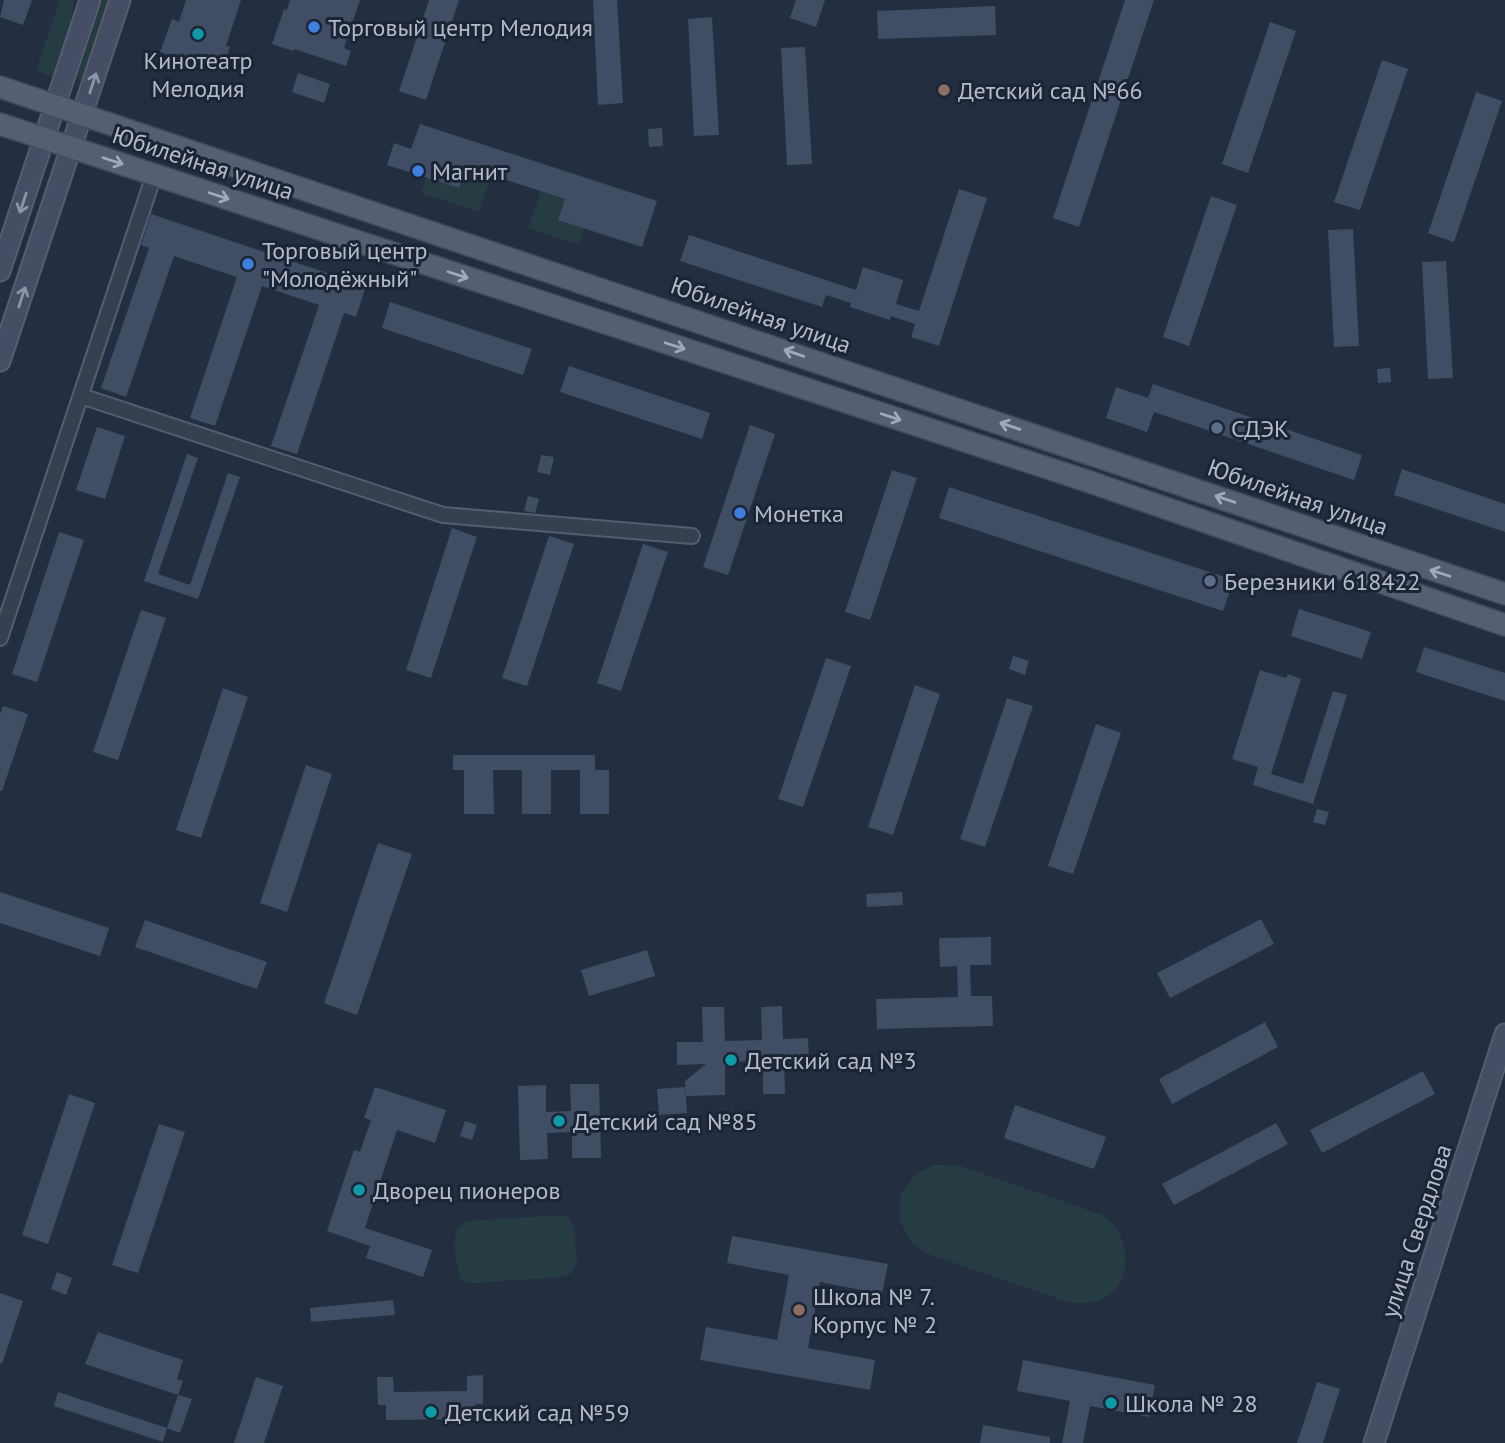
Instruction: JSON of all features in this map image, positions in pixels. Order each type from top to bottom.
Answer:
[{"type":"main road","points":[[0,271],[90,0]]},
{"type":"main road","points":[[0,361],[120,0]]},
{"type":"main road","name":"Юбилейная улица","points":[[0,87],[1505,594]]},
{"type":"main road","name":"Юбилейная улица","points":[[0,124],[1087,481],[1505,625]]},
{"type":"main road","name":"улица Свердлова","points":[[1374,1443],[1505,1034]]},
{"type":"street","points":[[0,638],[154,175]]},
{"type":"street","points":[[80,396],[443,515],[692,536]]},
{"type":"green space","points":[[60,0],[74,0],[71,23],[52,77],[36,70]]},
{"type":"green space","points":[[102,0],[109,0],[82,81],[76,79]]},
{"type":"green space","points":[[466,167],[491,175],[479,212],[421,193],[426,177]]},
{"type":"green space","points":[[541,191],[565,199],[584,228],[579,245],[528,228]]},
{"type":"green space","points":[[934,1165],[960,1166],[1103,1215],[1117,1229],[1123,1242],[1125,1263],[1119,1284],[1104,1298],[1091,1303],[1071,1303],[928,1254],[911,1242],[899,1219],[901,1194],[915,1175]]},
{"type":"green space","points":[[561,1215],[569,1218],[574,1228],[577,1263],[565,1277],[472,1283],[462,1281],[455,1246],[456,1233],[463,1224],[468,1221]]},
{"type":"building","points":[[4,0],[32,0],[23,25],[0,17]]},
{"type":"building","name":"Кинотеатр Мелодия","points":[[186,0],[241,0],[226,46],[230,47],[221,72],[160,52],[172,19],[179,22]]},
{"type":"building","name":"Торговый центр Мелодия","points":[[290,0],[360,0],[344,48],[351,51],[346,66],[272,44],[284,9],[287,10]]},
{"type":"building","points":[[429,0],[459,0],[426,100],[399,91]]},
{"type":"building","points":[[593,0],[617,0],[623,103],[598,105]]},
{"type":"building","points":[[796,0],[825,0],[816,27],[790,18]]},
{"type":"building","points":[[1125,0],[1154,0],[1079,227],[1053,218]]},
{"type":"building","points":[[995,6],[996,35],[878,39],[877,11]]},
{"type":"building","points":[[712,17],[719,135],[694,136],[688,19]]},
{"type":"building","points":[[1270,22],[1296,31],[1248,173],[1222,164]]},
{"type":"building","points":[[805,47],[812,164],[787,165],[781,48]]},
{"type":"building","points":[[1382,60],[1408,69],[1360,210],[1334,202]]},
{"type":"building","points":[[298,73],[330,84],[324,103],[292,92]]},
{"type":"building","points":[[1476,92],[1502,101],[1454,242],[1428,233]]},
{"type":"building","points":[[420,124],[657,201],[642,247],[558,220],[565,199],[466,167],[459,188],[387,165],[394,143],[411,149]]},
{"type":"building","points":[[662,128],[663,146],[649,147],[648,129]]},
{"type":"building","points":[[959,189],[987,198],[939,346],[911,337],[915,324],[891,316],[890,320],[850,307],[851,303],[826,295],[822,307],[680,261],[689,235],[856,290],[863,267],[903,280],[896,304],[919,311]]},
{"type":"building","points":[[1211,196],[1237,205],[1189,346],[1163,337]]},
{"type":"building","points":[[151,214],[366,286],[356,317],[344,313],[297,454],[271,446],[319,305],[262,286],[215,426],[190,418],[237,277],[174,256],[126,397],[101,388],[149,248],[141,245]]},
{"type":"building","points":[[1353,229],[1359,346],[1334,347],[1328,230]]},
{"type":"building","points":[[1446,261],[1453,378],[1428,379],[1422,262]]},
{"type":"building","points":[[390,302],[532,349],[523,375],[382,328]]},
{"type":"building","points":[[569,366],[710,413],[702,439],[560,392]]},
{"type":"building","points":[[1390,368],[1391,382],[1378,383],[1377,369]]},
{"type":"building","points":[[1153,384],[1362,455],[1354,480],[1154,412],[1147,432],[1106,418],[1116,387],[1148,398]]},
{"type":"building","points":[[750,425],[775,434],[728,575],[703,567]]},
{"type":"building","points":[[97,427],[125,436],[105,499],[76,490]]},
{"type":"building","points":[[187,454],[198,458],[158,574],[190,585],[228,473],[240,477],[198,599],[144,581]]},
{"type":"building","points":[[541,455],[554,457],[550,475],[537,472]]},
{"type":"building","points":[[1402,469],[1505,504],[1505,532],[1394,495]]},
{"type":"building","points":[[892,470],[917,478],[870,620],[845,612]]},
{"type":"building","points":[[949,487],[1234,580],[1223,611],[939,518]]},
{"type":"building","points":[[528,496],[539,499],[535,513],[524,511]]},
{"type":"building","points":[[452,528],[477,537],[431,678],[406,670]]},
{"type":"building","points":[[59,532],[84,540],[37,682],[12,674]]},
{"type":"building","points":[[549,536],[574,544],[527,686],[502,678]]},
{"type":"building","points":[[643,544],[668,552],[621,691],[597,683]]},
{"type":"building","points":[[1299,609],[1371,632],[1362,659],[1291,636]]},
{"type":"building","points":[[141,610],[166,618],[118,760],[93,752]]},
{"type":"building","points":[[1424,647],[1505,673],[1505,701],[1416,672]]},
{"type":"building","points":[[1013,656],[1029,661],[1025,675],[1009,669]]},
{"type":"building","points":[[826,658],[851,666],[803,807],[778,799]]},
{"type":"building","points":[[1260,670],[1286,678],[1288,674],[1301,679],[1271,774],[1303,784],[1333,691],[1347,695],[1313,804],[1253,785],[1258,767],[1232,759]]},
{"type":"building","points":[[915,685],[940,694],[893,835],[868,827]]},
{"type":"building","points":[[223,688],[248,697],[201,838],[176,830]]},
{"type":"building","points":[[1007,698],[1033,706],[985,847],[960,839]]},
{"type":"building","points":[[3,706],[28,714],[0,791],[0,714]]},
{"type":"building","points":[[1096,724],[1121,733],[1073,874],[1048,866]]},
{"type":"building","points":[[453,755],[595,755],[595,770],[609,770],[609,814],[580,814],[580,770],[551,770],[551,814],[522,814],[522,770],[493,770],[494,814],[464,814],[464,770],[453,770]]},
{"type":"building","points":[[306,765],[332,774],[287,912],[260,903]]},
{"type":"building","points":[[1317,809],[1329,812],[1325,825],[1313,822]]},
{"type":"building","points":[[378,843],[412,854],[357,1015],[324,1003]]},
{"type":"building","points":[[0,892],[109,928],[100,956],[0,923]]},
{"type":"building","points":[[902,892],[903,905],[867,907],[866,894]]},
{"type":"building","points":[[1261,919],[1274,944],[1170,998],[1157,973]]},
{"type":"building","points":[[145,920],[267,962],[257,989],[135,947]]},
{"type":"building","points":[[991,937],[991,965],[970,965],[971,996],[992,996],[993,1026],[877,1029],[876,999],[958,997],[957,966],[940,967],[939,938]]},
{"type":"building","points":[[647,950],[655,976],[589,996],[581,970]]},
{"type":"building","name":"Детский сад №3","points":[[782,1006],[783,1039],[808,1038],[809,1059],[784,1060],[785,1094],[763,1094],[763,1061],[725,1062],[725,1095],[686,1096],[685,1081],[706,1064],[677,1065],[677,1042],[703,1042],[702,1007],[724,1007],[725,1041],[762,1040],[761,1007]]},
{"type":"building","points":[[1265,1022],[1278,1047],[1172,1104],[1159,1079]]},
{"type":"building","points":[[1423,1071],[1435,1094],[1322,1153],[1310,1130]]},
{"type":"building","name":"Детский сад №85","points":[[570,1084],[599,1084],[601,1158],[572,1158],[572,1132],[547,1133],[548,1159],[520,1160],[518,1086],[546,1085],[546,1112],[571,1111]]},
{"type":"building","name":"Дворец пионеров","points":[[375,1087],[446,1110],[435,1143],[397,1130],[365,1228],[432,1250],[423,1277],[366,1258],[370,1246],[327,1231],[354,1150],[360,1152],[371,1120],[364,1118]]},
{"type":"building","points":[[685,1087],[687,1113],[659,1115],[657,1089]]},
{"type":"building","points":[[69,1094],[95,1103],[48,1244],[22,1235]]},
{"type":"building","points":[[1015,1105],[1106,1137],[1094,1169],[1004,1138]]},
{"type":"building","points":[[465,1121],[477,1125],[472,1140],[460,1136]]},
{"type":"building","points":[[1276,1123],[1288,1144],[1174,1205],[1162,1184]]},
{"type":"building","points":[[159,1124],[185,1132],[138,1273],[112,1265]]},
{"type":"building","name":"Школа № 7. Корпус № 2","points":[[732,1236],[888,1264],[882,1294],[820,1282],[808,1348],[875,1360],[870,1390],[700,1360],[706,1327],[777,1340],[789,1275],[727,1263]]},
{"type":"building","points":[[57,1272],[72,1278],[66,1295],[51,1289]]},
{"type":"building","points":[[0,1293],[23,1301],[2,1364],[0,1363]]},
{"type":"building","points":[[393,1300],[395,1315],[311,1322],[310,1308]]},
{"type":"building","points":[[98,1332],[183,1360],[177,1379],[183,1381],[178,1395],[85,1364]]},
{"type":"building","name":"Школа № 28","points":[[1023,1360],[1155,1385],[1149,1417],[1090,1406],[1083,1443],[1062,1443],[1070,1401],[1017,1391]]},
{"type":"building","name":"Детский сад №59","points":[[483,1375],[483,1404],[475,1404],[476,1419],[386,1420],[386,1405],[378,1405],[377,1377],[393,1377],[394,1392],[467,1391],[467,1376]]},
{"type":"building","points":[[256,1377],[283,1386],[264,1443],[234,1443]]},
{"type":"building","points":[[1317,1382],[1340,1389],[1323,1443],[1297,1443]]},
{"type":"building","points":[[58,1392],[167,1428],[163,1442],[54,1406]]},
{"type":"building","points":[[178,1395],[192,1399],[180,1433],[167,1428]]},
{"type":"building","points":[[983,1425],[1050,1437],[1050,1443],[980,1443]]},
{"type":"place","name":"Торговый центр Мелодия","points":[[314,27]]},
{"type":"place","name":"Кинотеатр Мелодия","points":[[198,34]]},
{"type":"place","name":"Детский сад №66","points":[[944,90]]},
{"type":"place","name":"Магнит","points":[[418,171]]},
{"type":"place","name":"Торговый центр \"Молодёжный\"","points":[[248,264]]},
{"type":"place","name":"СДЭК","points":[[1217,428]]},
{"type":"place","name":"Монетка","points":[[740,513]]},
{"type":"place","name":"Березники 618422","points":[[1210,581]]},
{"type":"place","name":"Детский сад №3","points":[[731,1060]]},
{"type":"place","name":"Детский сад №85","points":[[559,1121]]},
{"type":"place","name":"Дворец пионеров","points":[[359,1190]]},
{"type":"place","name":"Школа № 7. Корпус № 2","points":[[799,1310]]},
{"type":"place","name":"Школа № 28","points":[[1111,1403]]},
{"type":"place","name":"Детский сад №59","points":[[431,1412]]}]
